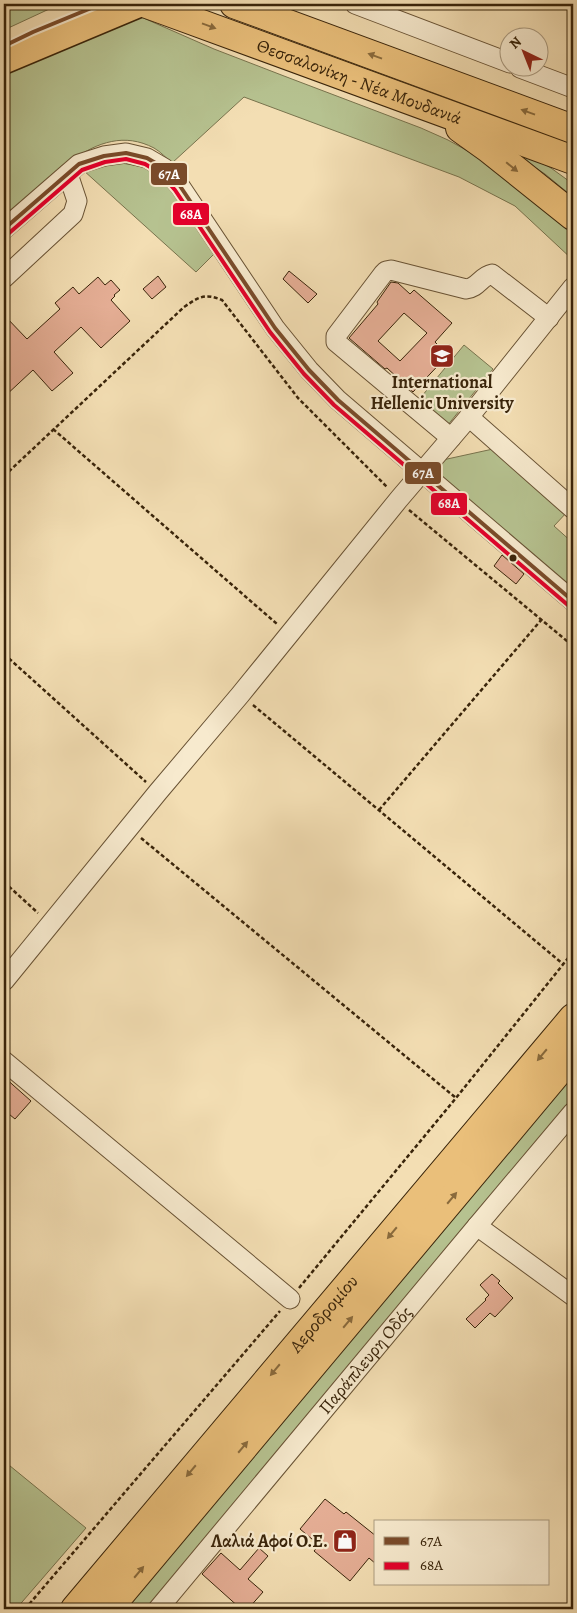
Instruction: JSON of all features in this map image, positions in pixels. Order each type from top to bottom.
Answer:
[{"type":"highway","name":"Θεσσαλονίκη - Νέα Μουδανιά","points":[[147,4],[431,107],[568,163]]},
{"type":"highway","name":"Θεσσαλονίκη - Νέα Μουδανιά","points":[[234,4],[573,129]]},
{"type":"highway","points":[[431,107],[488,148],[573,216]]},
{"type":"highway","name":"Αεροδρομίου","points":[[75,1609],[573,1018]]},
{"type":"highway","name":"Αεροδρομίου","points":[[108,1609],[573,1054]]},
{"type":"main road","points":[[4,46],[33,32],[93,12],[140,4]]},
{"type":"main road","points":[[4,61],[93,12]]},
{"type":"street","points":[[355,4],[500,59]]},
{"type":"street","points":[[546,78],[573,88]]},
{"type":"street","points":[[4,229],[79,164],[104,156],[126,153],[147,158],[164,168],[180,186],[275,328],[309,370],[338,400],[573,601]]},
{"type":"street","points":[[4,278],[73,214],[77,201],[68,174]]},
{"type":"street","points":[[451,438],[336,342],[338,333],[383,274],[391,270],[466,289],[475,287],[486,275],[492,274],[549,318]]},
{"type":"street","points":[[4,981],[399,499],[469,417],[573,286]]},
{"type":"street","points":[[469,417],[573,509]]},
{"type":"street","points":[[4,1061],[290,1299]]},
{"type":"street","name":"Παράπλευρη Οδός","points":[[158,1609],[573,1112]]},
{"type":"street","points":[[477,1226],[573,1296]]},
{"type":"path","points":[[4,476],[184,307],[200,297],[211,296],[222,300],[298,398],[410,510],[573,646]]},
{"type":"path","points":[[53,429],[289,634]]},
{"type":"path","points":[[379,810],[542,619]]},
{"type":"path","points":[[4,654],[158,792]]},
{"type":"path","points":[[240,694],[564,964]]},
{"type":"path","points":[[128,828],[456,1098]]},
{"type":"path","points":[[4,882],[51,924]]},
{"type":"path","points":[[25,1609],[290,1299],[456,1098],[573,952]]},
{"type":"green space","points":[[4,4],[60,4],[4,30]]},
{"type":"green space","points":[[132,13],[214,49],[421,128],[475,155],[573,226],[573,260],[515,206],[459,177],[244,97],[172,163],[154,148],[132,141],[112,141],[92,148],[73,160],[4,216],[4,65]]},
{"type":"green space","points":[[521,152],[551,168],[573,184],[573,197],[545,174],[519,157]]},
{"type":"green space","points":[[121,163],[143,167],[155,172],[171,186],[179,197],[214,254],[196,272],[83,170]]},
{"type":"green space","points":[[464,345],[493,369],[447,426],[417,402]]},
{"type":"green space","points":[[493,449],[568,511],[554,526],[573,543],[573,594],[443,483],[438,461]]},
{"type":"green space","points":[[573,1064],[573,1100],[373,1337],[149,1609],[119,1609]]},
{"type":"green space","points":[[4,1461],[86,1528],[16,1609],[4,1609]]},
{"type":"building","points":[[289,271],[317,294],[308,303],[283,279]]},
{"type":"building","points":[[158,276],[166,287],[152,299],[143,289]]},
{"type":"building","points":[[98,277],[105,285],[111,280],[120,290],[111,300],[130,321],[101,348],[81,327],[54,352],[73,373],[52,391],[33,370],[4,397],[4,315],[27,339],[60,309],[55,303],[73,287],[79,294]]},
{"type":"building","points":[[391,282],[398,283],[410,294],[414,290],[452,323],[435,342],[448,355],[413,392],[387,368],[385,369],[349,338],[378,304],[377,302]],"holes":[[[404,313],[427,333],[400,361],[378,341]]]},
{"type":"building","points":[[502,555],[524,574],[516,584],[494,566]]},
{"type":"building","points":[[4,1077],[31,1101],[15,1119],[4,1110]]},
{"type":"building","points":[[492,1274],[513,1298],[495,1317],[490,1313],[475,1328],[466,1319],[489,1295],[480,1285]]},
{"type":"building","name":"Λαλιά Αφοί Ο.Ε.","points":[[325,1499],[344,1514],[346,1512],[374,1534],[374,1562],[369,1558],[350,1581],[314,1551],[319,1545],[300,1529]]},
{"type":"building","points":[[259,1548],[268,1556],[248,1579],[263,1592],[248,1609],[241,1609],[202,1574],[221,1553],[240,1570]]},
{"type":"transit line","name":"67Α","points":[[4,46],[101,4]]},
{"type":"transit line","name":"67Α","points":[[4,229],[79,164],[104,156],[126,153],[147,158],[164,168],[180,186],[275,328],[309,370],[338,400],[573,601]]},
{"type":"transit line","name":"68Α","points":[[8,234],[82,170],[105,162],[126,159],[145,164],[160,173],[175,190],[270,332],[304,374],[334,405],[569,606]]},
{"type":"place","name":"International Hellenic University","points":[[442,356]]},
{"type":"place","name":"Λαλιά Αφοί Ο.Ε.","points":[[345,1541]]}]
